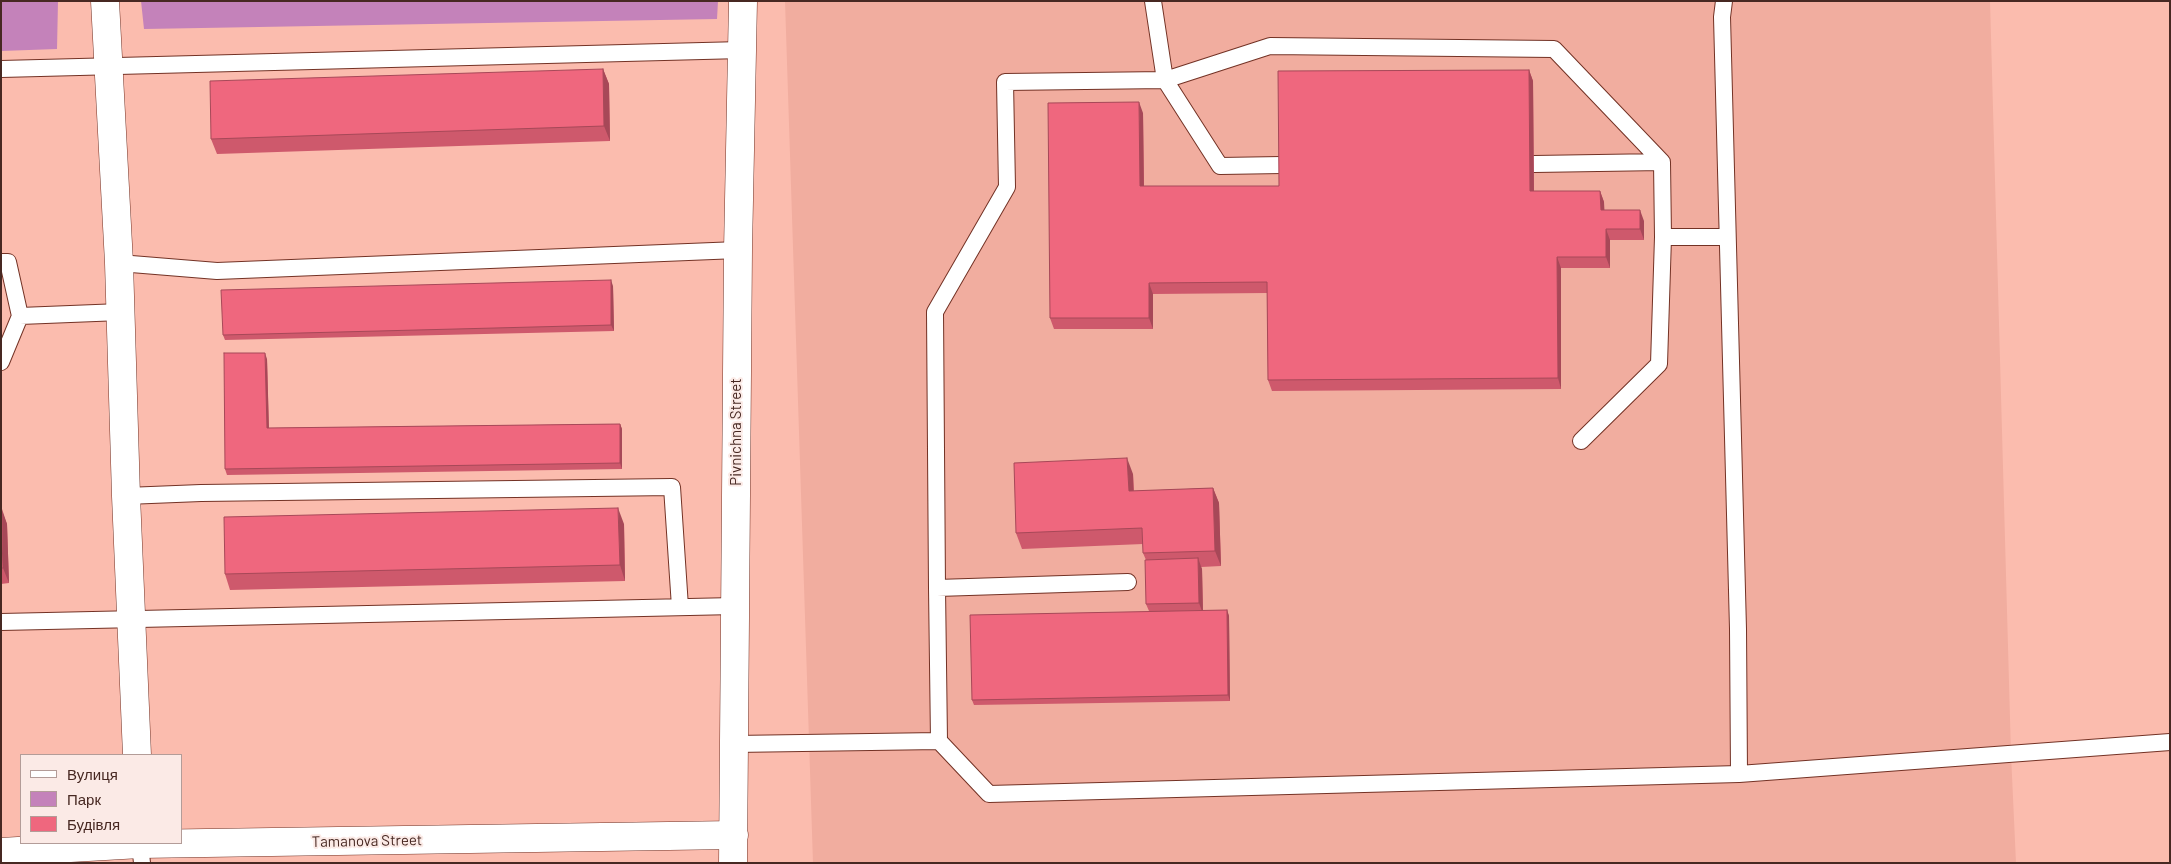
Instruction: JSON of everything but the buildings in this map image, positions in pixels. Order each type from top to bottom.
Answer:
[{"type":"street","points":[[105,1],[120,264],[126,496],[133,620],[137,754]]},
{"type":"street","name":"Pivnichna Street","points":[[733,863],[738,250],[744,1]]},
{"type":"street","name":"Tamanova Street","points":[[1,852],[734,835]]},
{"type":"lane","points":[[1153,1],[1165,80],[1220,166],[1282,165]]},
{"type":"lane","points":[[1724,1],[1722,17],[1738,629],[1739,774]]},
{"type":"lane","points":[[1582,441],[1659,364],[1662,162],[1554,48],[1270,46],[1165,80],[1005,82],[1007,187],[936,312],[939,740],[989,794],[1739,774],[2170,742]]},
{"type":"lane","points":[[1,69],[742,50]]},
{"type":"lane","points":[[1534,164],[1662,162]]},
{"type":"lane","points":[[1662,237],[1728,237]]},
{"type":"lane","points":[[120,264],[217,271],[738,250]]},
{"type":"lane","points":[[1,262],[8,262],[20,316],[1,362]]},
{"type":"lane","points":[[20,316],[121,312]]},
{"type":"lane","points":[[126,496],[672,487],[680,607]]},
{"type":"lane","points":[[937,588],[1128,582]]},
{"type":"lane","points":[[1,622],[735,606]]},
{"type":"lane","points":[[734,744],[939,740]]},
{"type":"shaded area","points":[[785,1],[1990,1],[2011,754],[2016,863],[813,863]]},
{"type":"green space","points":[[1,1],[58,1],[57,49],[1,51]]},
{"type":"green space","points":[[141,1],[718,1],[717,19],[144,29]]}]
